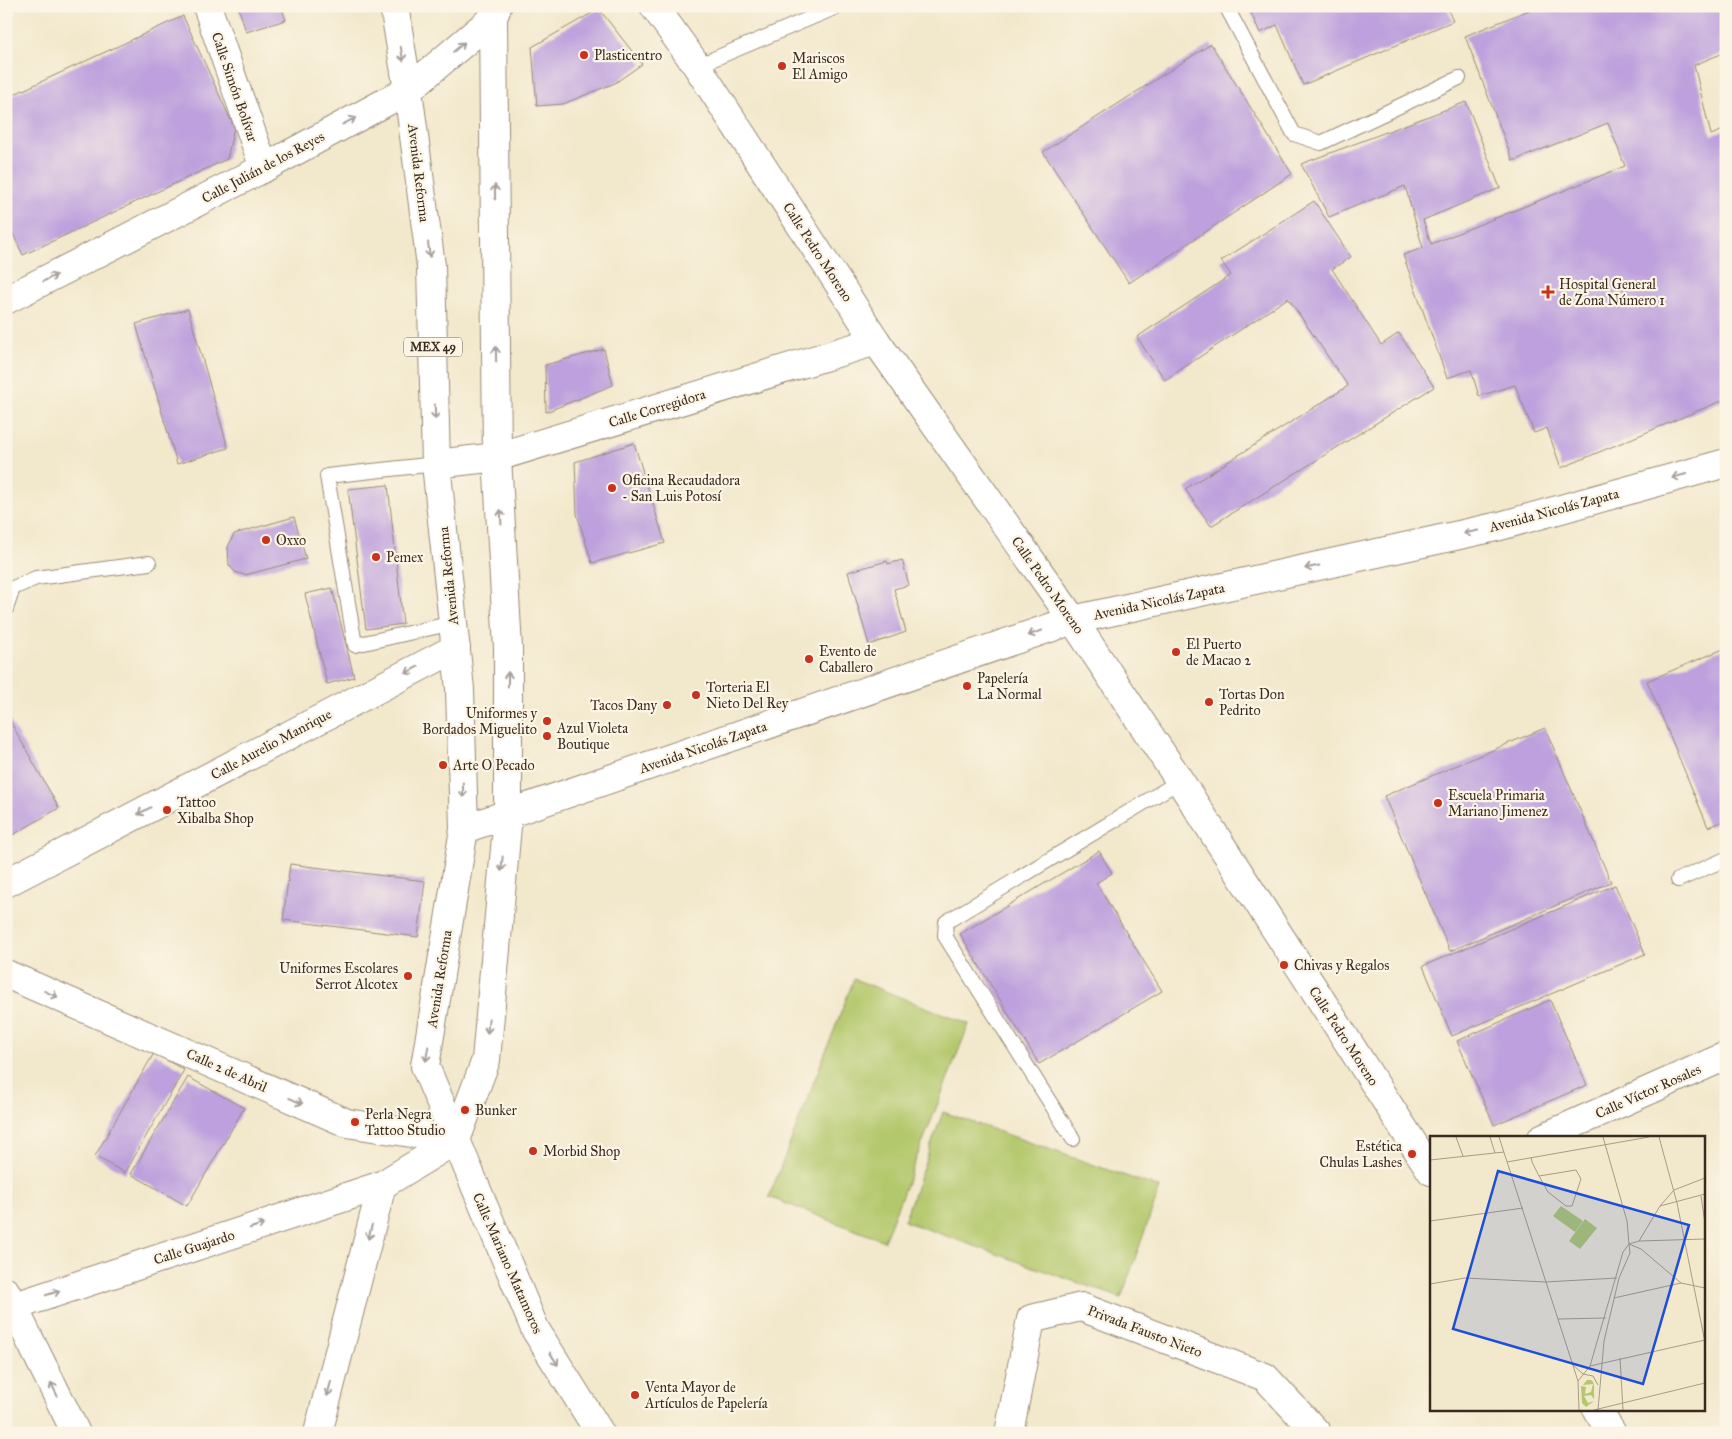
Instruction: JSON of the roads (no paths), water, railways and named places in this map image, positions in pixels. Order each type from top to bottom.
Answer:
[{"type":"street","name":"Calle Simón Bolívar","points":[[207,6],[264,168]]},
{"type":"street","name":"Avenida Reforma","points":[[394,6],[408,90],[431,266],[436,464],[460,689],[464,829],[425,1066],[456,1140]]},
{"type":"street","name":"Calle Pedro Moreno","points":[[654,6],[696,66],[876,341],[1073,620],[1180,781],[1430,1169]]},
{"type":"street","name":"Calle Julián de los Reyes","points":[[6,300],[264,168],[408,90],[495,12]]},
{"type":"street","points":[[318,1433],[382,1185],[456,1140],[486,1060],[508,815],[508,648],[497,457],[495,12]]},
{"type":"street","name":"Calle Corregidora","points":[[436,464],[497,457],[876,341]]},
{"type":"street","name":"Avenida Nicolás Zapata","points":[[464,829],[1073,620],[1500,526],[1726,463]]},
{"type":"street","name":"Calle Aurelio Manrique","points":[[6,883],[454,636]]},
{"type":"street","name":"Calle 2 de Abril","points":[[6,974],[347,1123],[456,1140]]},
{"type":"street","name":"Calle Víctor Rosales","points":[[1546,1136],[1726,1056]]},
{"type":"street","name":"Calle Mariano Matamoros","points":[[456,1140],[535,1329],[600,1433]]},
{"type":"street","name":"Calle Guajardo","points":[[9,1302],[382,1185]]},
{"type":"street","points":[[9,1302],[76,1433]]},
{"type":"street","name":"Privada Fausto Nieto","points":[[1009,1433],[1031,1319],[1081,1307],[1266,1377],[1317,1433]]},
{"type":"street","points":[[1598,1412],[1612,1433]]},
{"type":"lane","points":[[696,66],[839,6]]},
{"type":"lane","points":[[1226,6],[1294,134],[1321,144],[1459,78]]},
{"type":"lane","points":[[436,464],[327,476],[355,645],[454,636]]},
{"type":"lane","points":[[6,610],[13,588],[36,578],[149,563]]},
{"type":"lane","points":[[1073,1138],[945,936],[946,922],[1180,781]]},
{"type":"lane","points":[[1678,880],[1726,858]]},
{"type":"place","name":"Plasticentro","points":[[584,55]]},
{"type":"place","name":"Mariscos El Amigo","points":[[782,66]]},
{"type":"place","name":"Hospital General de Zona Número 1","points":[[1548,292]]},
{"type":"place","name":"Oficina Recaudadora - San Luis Potosí","points":[[612,488]]},
{"type":"place","name":"Oxxo","points":[[266,540]]},
{"type":"place","name":"Pemex","points":[[376,557]]},
{"type":"place","name":"El Puerto de Macao 2","points":[[1176,652]]},
{"type":"place","name":"Evento de Caballero","points":[[809,659]]},
{"type":"place","name":"Papelería La Normal","points":[[967,686]]},
{"type":"place","name":"Torteria El Nieto Del Rey","points":[[696,695]]},
{"type":"place","name":"Tortas Don Pedrito","points":[[1209,702]]},
{"type":"place","name":"Tacos Dany","points":[[667,705]]},
{"type":"place","name":"Uniformes y Bordados Miguelito","points":[[547,721]]},
{"type":"place","name":"Azul Violeta Boutique","points":[[547,736]]},
{"type":"place","name":"Arte O Pecado","points":[[443,765]]},
{"type":"place","name":"Escuela Primaria Mariano Jimenez","points":[[1438,803]]},
{"type":"place","name":"Tattoo Xibalba Shop","points":[[167,810]]},
{"type":"place","name":"Chivas y Regalos","points":[[1284,965]]},
{"type":"place","name":"Uniformes Escolares Serrot Alcotex","points":[[408,976]]},
{"type":"place","name":"Bunker","points":[[465,1110]]},
{"type":"place","name":"Perla Negra Tattoo Studio","points":[[355,1122]]},
{"type":"place","name":"Morbid Shop","points":[[533,1151]]},
{"type":"place","name":"Estética Chulas Lashes","points":[[1412,1154]]},
{"type":"place","name":"Venta Mayor de Artículos de Papelería","points":[[635,1395]]}]
